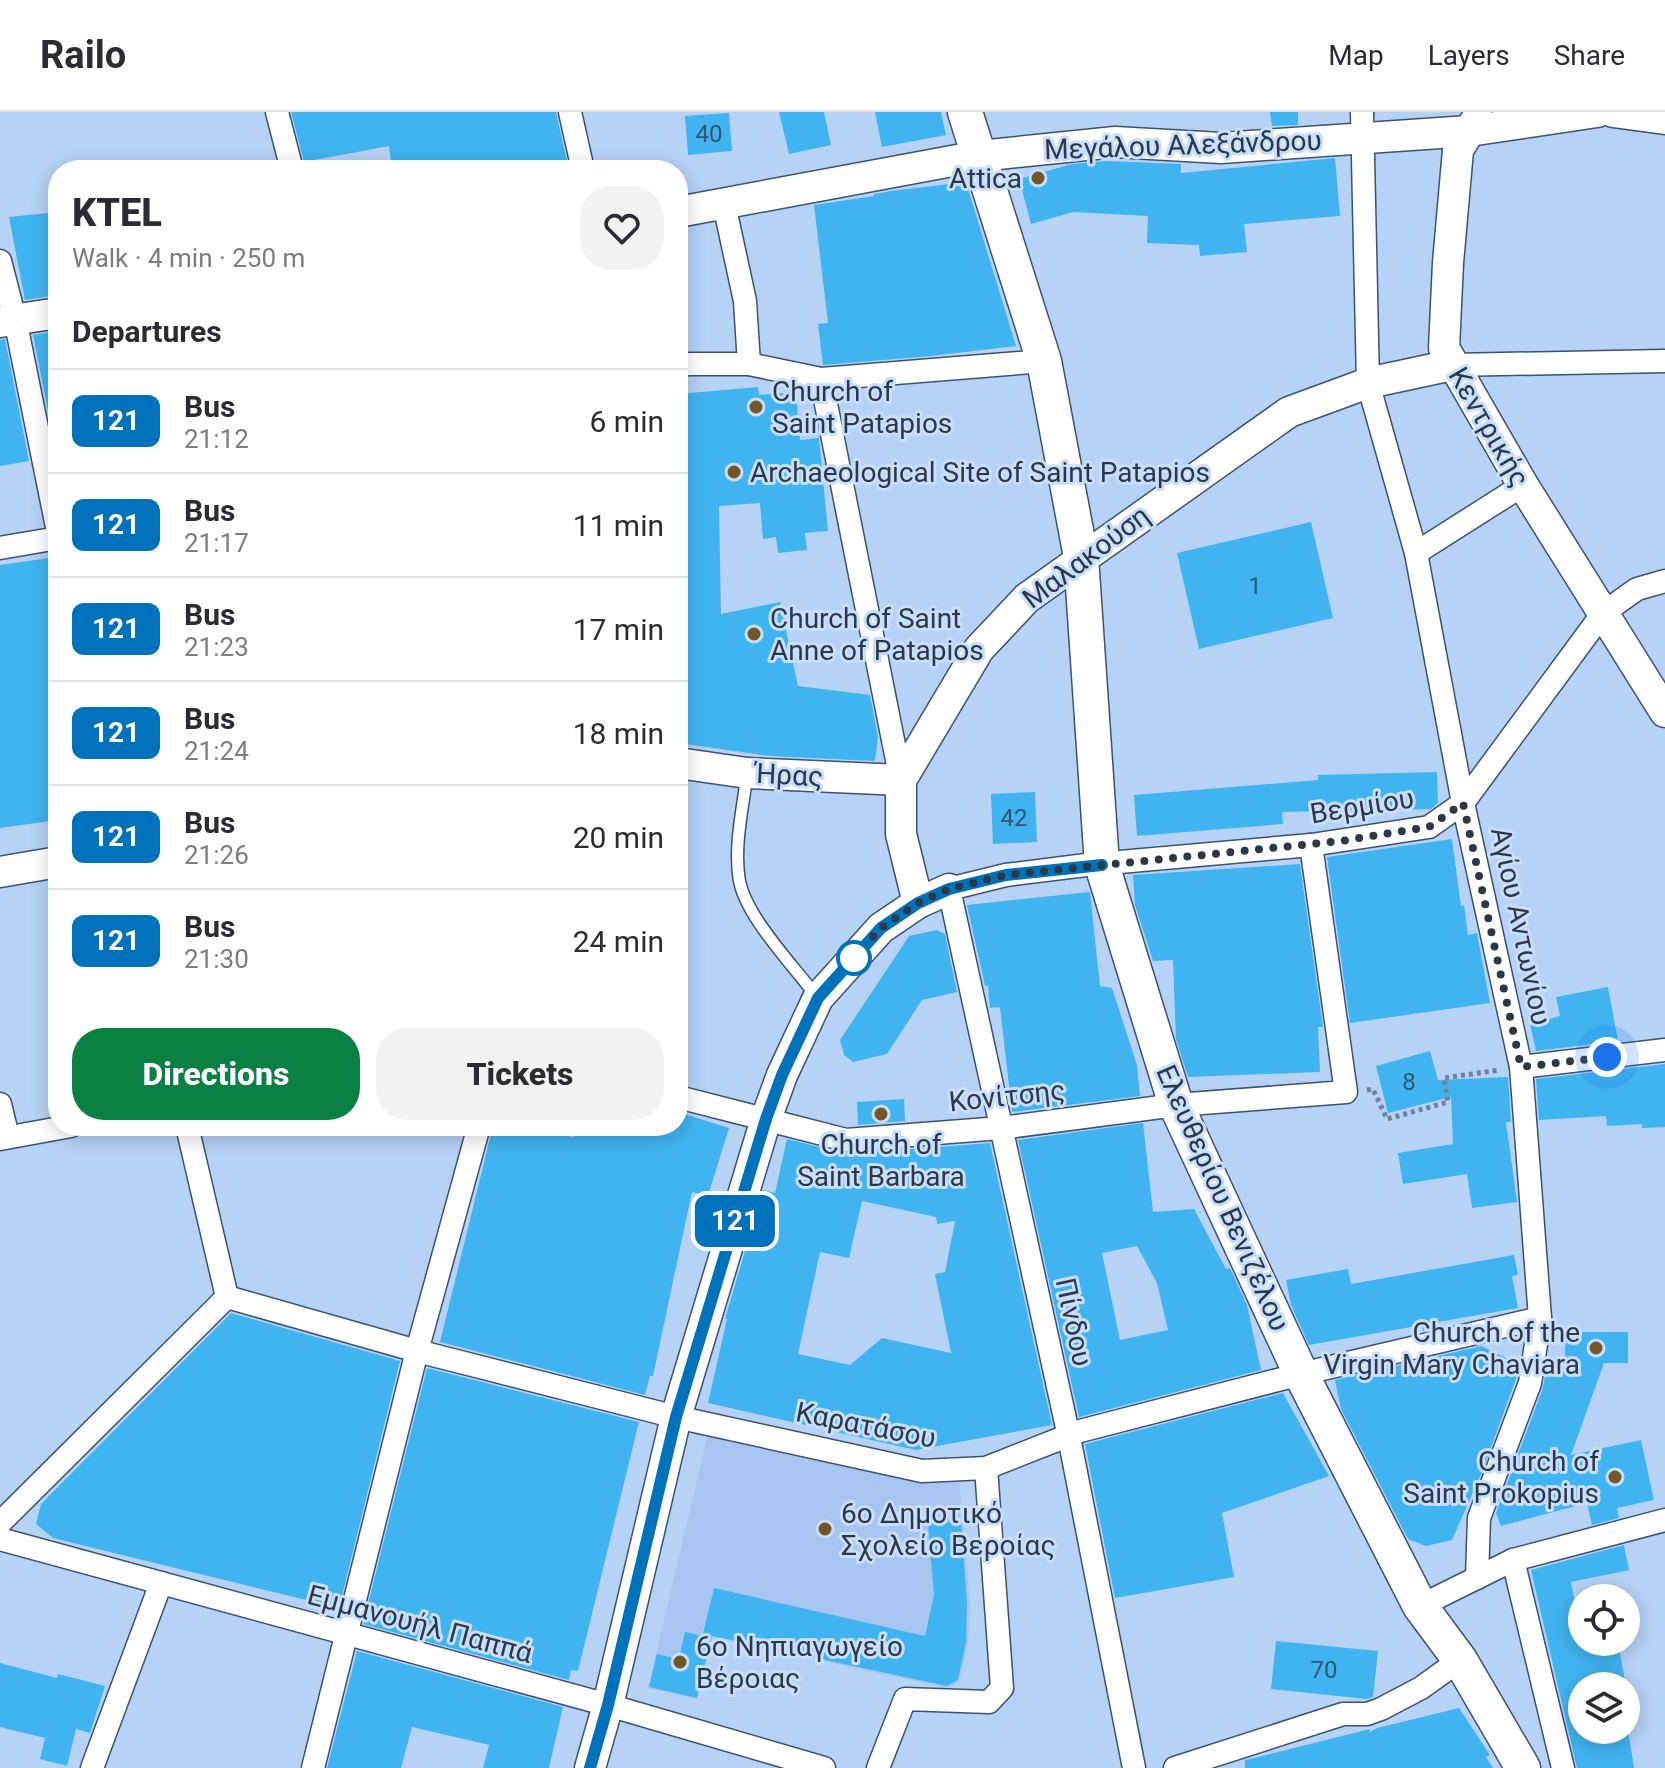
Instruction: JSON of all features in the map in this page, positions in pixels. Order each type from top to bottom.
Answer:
[{"type":"main road","name":"Ελευθερίου Βενιζέλου","points":[[965,112],[1044,361],[1081,557],[1102,865],[1176,1105],[1301,1374],[1420,1606],[1460,1660],[1523,1768]]},
{"type":"street","points":[[277,112],[289,160]]},
{"type":"street","points":[[570,112],[581,160]]},
{"type":"street","name":"Μεγάλου Αλεξάνδρου","points":[[688,210],[979,156],[1115,142],[1221,148],[1363,125],[1597,112]]},
{"type":"street","points":[[1613,112],[1665,119]]},
{"type":"street","name":"Κεντρικής","points":[[1475,121],[1458,150],[1444,348],[1523,485],[1665,712]]},
{"type":"street","name":"Αγίου Αντωνίου","points":[[1363,125],[1368,383],[1416,553],[1463,803],[1521,1067],[1540,1318],[1530,1383],[1479,1518],[1477,1578]]},
{"type":"street","points":[[724,204],[745,301],[749,364]]},
{"type":"street","points":[[0,261],[8,321],[48,492]]},
{"type":"street","points":[[8,321],[48,315]]},
{"type":"street","points":[[688,365],[749,364],[821,379],[1044,361]]},
{"type":"street","points":[[1452,365],[1665,361]]},
{"type":"street","name":"Μαλακούση","points":[[901,780],[979,649],[1027,598],[1081,557],[1289,412],[1368,383],[1452,365]]},
{"type":"street","points":[[821,379],[901,780],[901,834],[918,903]]},
{"type":"street","points":[[1416,553],[1523,485]]},
{"type":"street","points":[[0,548],[48,537]]},
{"type":"street","name":"Βερμίου","points":[[949,889],[1006,875],[1311,845],[1429,827],[1463,803],[1603,613],[1637,589],[1665,581]]},
{"type":"street","name":"Ήρας","points":[[688,764],[747,773],[901,780]]},
{"type":"street","points":[[1311,845],[1346,1092]]},
{"type":"street","points":[[0,872],[48,864]]},
{"type":"street","points":[[590,1768],[608,1705],[676,1417],[782,1075],[818,998],[881,928],[918,903],[949,889]]},
{"type":"street","name":"Πίνδου","points":[[949,889],[1069,1437],[1134,1768]]},
{"type":"street","points":[[1521,1067],[1665,1050]]},
{"type":"street","name":"Κονίτσης","points":[[688,1100],[846,1140],[1001,1128],[1176,1105],[1346,1092]]},
{"type":"street","points":[[0,1104],[4,1138],[48,1130]]},
{"type":"street","points":[[0,1523],[227,1297],[189,1136]]},
{"type":"street","points":[[313,1768],[417,1351],[476,1136]]},
{"type":"street","name":"Καρατάσου","points":[[227,1297],[417,1351],[676,1417],[922,1471],[986,1468],[1080,1431],[1301,1374],[1540,1318]]},
{"type":"street","points":[[878,1768],[905,1699],[989,1702],[1002,1688],[986,1468]]},
{"type":"street","points":[[1420,1606],[1513,1560],[1665,1520]]},
{"type":"street","name":"Εμμανουήλ Παππά","points":[[0,1539],[608,1705],[824,1768]]},
{"type":"street","points":[[1513,1560],[1563,1768]]},
{"type":"street","points":[[92,1768],[161,1583]]},
{"type":"street","points":[[1175,1768],[1343,1714],[1367,1714],[1421,1688],[1460,1660]]},
{"type":"lane","points":[[747,773],[737,856],[739,881],[748,906],[818,998]]},
{"type":"path","points":[[1346,1092],[1373,1089],[1387,1119],[1448,1102],[1444,1078],[1521,1067]]},
{"type":"shaded area","name":"6ο Δημοτικό Σχολείο Βεροίας","points":[[709,1430],[959,1477],[970,1606],[968,1642],[960,1681],[947,1688],[713,1637],[697,1699],[648,1688]]},
{"type":"building","points":[[291,112],[556,112],[567,160],[391,160],[389,146],[303,160]]},
{"type":"building","points":[[779,112],[824,112],[831,145],[789,154]]},
{"type":"building","points":[[875,112],[941,112],[946,135],[882,147]]},
{"type":"building","points":[[1270,112],[1298,112],[1298,125],[1272,126]]},
{"type":"building","points":[[729,113],[732,151],[688,155],[685,116]]},
{"type":"building","points":[[1335,158],[1340,216],[1244,224],[1247,252],[1200,256],[1199,245],[1147,243],[1148,216],[1073,212],[1031,224],[1019,179],[1072,164],[1106,161],[1181,164],[1181,173]]},
{"type":"building","points":[[966,182],[1016,346],[823,365],[818,324],[828,323],[814,205]]},
{"type":"building","points":[[48,213],[48,297],[25,300],[9,217]]},
{"type":"building","points":[[48,333],[48,411],[33,335]]},
{"type":"building","points":[[5,339],[29,461],[0,466],[0,340]]},
{"type":"building","points":[[758,387],[759,395],[796,392],[800,440],[819,438],[828,531],[805,533],[807,550],[778,553],[776,537],[763,539],[760,503],[719,506],[721,614],[780,602],[798,686],[870,695],[878,737],[875,761],[770,756],[688,744],[688,393]]},
{"type":"building","points":[[1311,522],[1333,618],[1199,649],[1177,553]]},
{"type":"building","points":[[48,558],[48,821],[0,828],[0,565]]},
{"type":"building","points":[[1437,772],[1438,803],[1431,809],[1282,812],[1283,824],[1137,836],[1134,795],[1318,780],[1318,775]]},
{"type":"building","points":[[1035,792],[1037,842],[993,844],[991,794]]},
{"type":"building","points":[[1452,839],[1461,906],[1464,905],[1468,935],[1477,933],[1490,1003],[1350,1023],[1327,857]]},
{"type":"building","points":[[1300,864],[1323,1027],[1318,1027],[1320,1072],[1188,1077],[1176,1039],[1173,960],[1153,961],[1135,905],[1133,875]]},
{"type":"building","points":[[1090,892],[1100,986],[1112,988],[1137,1065],[1140,1096],[1012,1112],[1000,1007],[990,1008],[988,986],[985,986],[967,905]]},
{"type":"building","points":[[937,930],[945,934],[957,992],[922,1000],[887,1054],[853,1062],[844,1055],[840,1040],[909,936]]},
{"type":"building","points":[[1608,987],[1618,1041],[1536,1051],[1530,1024],[1560,1016],[1556,997]]},
{"type":"building","points":[[1430,1051],[1438,1080],[1508,1077],[1511,1122],[1506,1122],[1517,1202],[1472,1208],[1467,1174],[1403,1184],[1398,1153],[1453,1144],[1451,1097],[1388,1113],[1376,1066]]},
{"type":"building","points":[[1665,1064],[1665,1127],[1642,1128],[1642,1124],[1607,1126],[1606,1116],[1539,1120],[1536,1079]]},
{"type":"building","name":"Church of Saint Barbara","points":[[904,1099],[905,1121],[858,1125],[857,1102]]},
{"type":"building","points":[[688,1115],[729,1128],[708,1196],[692,1192],[653,1376],[650,1376],[645,1395],[440,1342],[491,1136],[688,1136]]},
{"type":"building","points":[[1143,1123],[1153,1212],[1194,1209],[1226,1269],[1230,1268],[1247,1305],[1261,1370],[1079,1417],[1018,1140]],"holes":[[[1137,1246],[1157,1283],[1168,1330],[1120,1340],[1102,1253]]]},
{"type":"building","points":[[787,1139],[847,1154],[990,1143],[1052,1425],[916,1450],[708,1403],[725,1319],[763,1190],[775,1193]],"holes":[[[862,1201],[936,1217],[937,1224],[955,1221],[945,1272],[935,1274],[951,1353],[882,1338],[850,1365],[798,1354],[820,1252],[849,1258]]]},
{"type":"building","points":[[1514,1255],[1518,1275],[1512,1276],[1518,1308],[1432,1323],[1440,1327],[1423,1331],[1422,1325],[1309,1345],[1291,1305],[1286,1280],[1348,1269],[1351,1284]]},
{"type":"building","points":[[231,1313],[400,1361],[339,1608],[53,1538],[36,1524],[41,1504]]},
{"type":"building","points":[[1565,1332],[1628,1332],[1628,1363],[1604,1363],[1571,1455],[1641,1440],[1654,1500],[1617,1508],[1619,1518],[1592,1525],[1587,1503],[1501,1526],[1496,1513],[1543,1388],[1547,1362],[1565,1368]]},
{"type":"building","points":[[1481,1346],[1519,1364],[1516,1379],[1482,1472],[1452,1540],[1426,1546],[1408,1539],[1341,1409],[1335,1380]]},
{"type":"building","points":[[427,1368],[639,1422],[578,1671],[571,1670],[569,1680],[363,1624]]},
{"type":"building","points":[[1283,1393],[1329,1476],[1222,1513],[1234,1577],[1115,1598],[1085,1444]]},
{"type":"building","points":[[961,1521],[967,1603],[966,1642],[958,1680],[947,1686],[703,1634],[714,1588],[925,1636],[934,1595],[928,1524]]},
{"type":"building","points":[[1624,1545],[1629,1570],[1568,1584],[1568,1656],[1621,1656],[1623,1672],[1568,1672],[1568,1729],[1531,1570]]},
{"type":"building","points":[[685,1632],[711,1638],[697,1698],[649,1687],[657,1654],[679,1659]]},
{"type":"building","points":[[1276,1641],[1378,1651],[1373,1697],[1367,1699],[1271,1689]]},
{"type":"building","points":[[357,1651],[563,1707],[549,1768],[483,1768],[489,1745],[412,1727],[401,1768],[327,1768]]},
{"type":"building","points":[[0,1663],[57,1678],[58,1674],[105,1686],[90,1733],[76,1729],[67,1766],[40,1759],[45,1738],[0,1727]]},
{"type":"building","points":[[1459,1708],[1490,1755],[1486,1757],[1493,1768],[1245,1768],[1245,1760]]},
{"type":"building","points":[[1571,1744],[1630,1744],[1634,1768],[1577,1768]]},
{"type":"bus line","name":"121","points":[[590,1768],[608,1705],[676,1417],[766,1119],[782,1075],[818,998],[881,928],[918,903],[949,889],[1006,875],[1102,865]]},
{"type":"place","name":"Attica","points":[[1038,178]]},
{"type":"place","name":"Church of Saint Patapios","points":[[756,407]]},
{"type":"place","name":"Archaeological Site of Saint Patapios","points":[[734,472]]},
{"type":"place","name":"Church of Saint Anne of Patapios","points":[[754,634]]},
{"type":"place","name":"Church of Saint Barbara","points":[[881,1114]]},
{"type":"place","name":"Church of the Virgin Mary Chaviara","points":[[1596,1348]]},
{"type":"place","name":"Church of Saint Prokopius","points":[[1615,1477]]},
{"type":"place","name":"6ο Δημοτικό Σχολείο Βεροίας","points":[[825,1529]]},
{"type":"place","name":"6ο Νηπιαγωγείο Βέροιας","points":[[680,1662]]},
{"type":"route","points":[[854,958],[881,928],[918,903],[949,889],[1006,875],[1311,845],[1429,827],[1463,803],[1521,1067],[1607,1057]]}]
